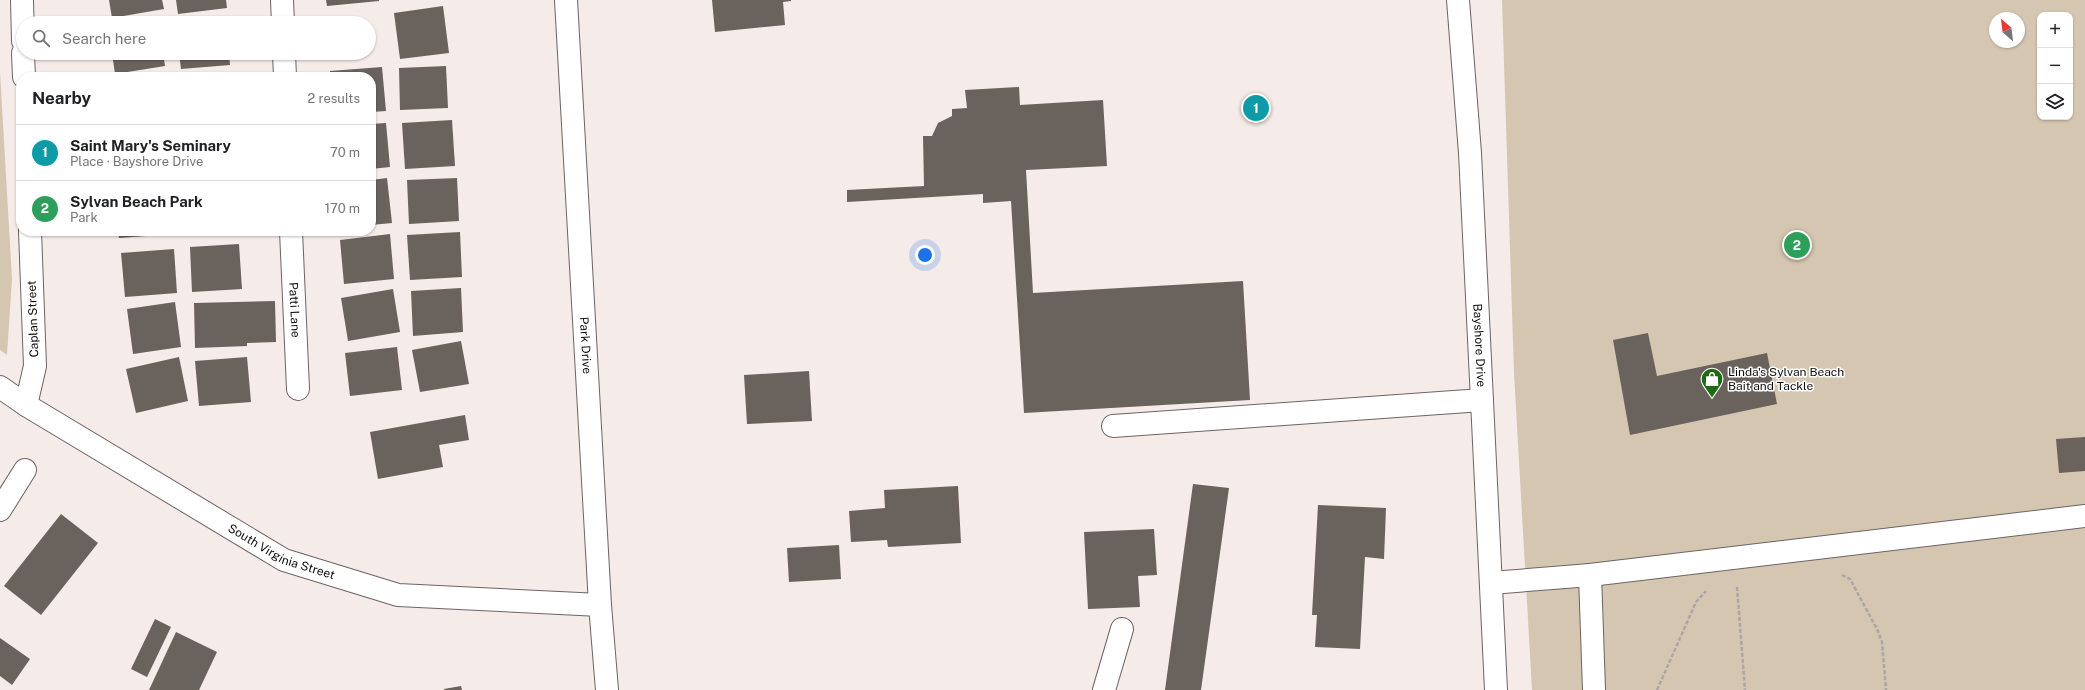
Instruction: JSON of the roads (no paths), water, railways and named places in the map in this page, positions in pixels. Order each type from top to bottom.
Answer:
[{"type":"street","points":[[22,0],[22,16]]},
{"type":"street","points":[[282,0],[283,16]]},
{"type":"street","name":"Park Drive","points":[[566,0],[600,605],[607,690]]},
{"type":"street","name":"Bayshore Drive","points":[[1458,0],[1470,153],[1496,690]]},
{"type":"street","points":[[23,60],[24,72]]},
{"type":"street","points":[[284,60],[285,72]]},
{"type":"street","name":"Caplan Street","points":[[26,405],[35,366],[30,236]]},
{"type":"street","name":"Patti Lane","points":[[291,236],[298,389]]},
{"type":"street","name":"South Virginia Street","points":[[0,387],[26,405],[284,560],[398,596],[600,605]]},
{"type":"street","points":[[1113,426],[1482,400]]},
{"type":"street","points":[[0,510],[25,470]]},
{"type":"street","points":[[1491,583],[1590,575],[2085,516]]},
{"type":"street","points":[[1590,575],[1594,690]]},
{"type":"street","points":[[1104,690],[1122,629]]},
{"type":"place","name":"Saint Mary's Seminary","points":[[1256,108]]},
{"type":"place","name":"Sylvan Beach Park","points":[[1797,245]]},
{"type":"place","name":"Linda's Sylvan Beach Bait and Tackle","points":[[1712,398]]}]
